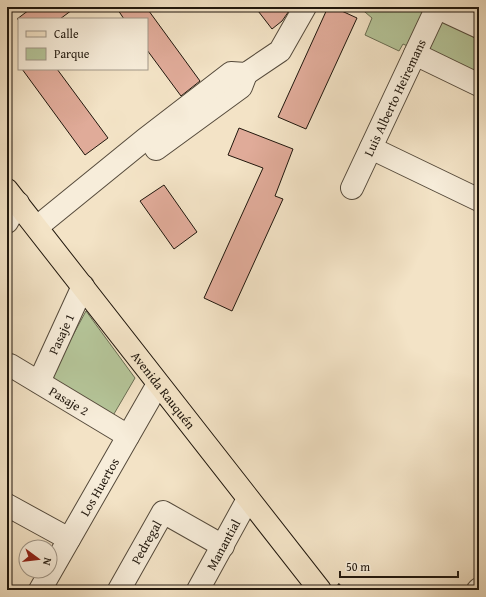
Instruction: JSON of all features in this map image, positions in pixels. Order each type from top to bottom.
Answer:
[{"type":"main road","name":"Avenida Rauquén","points":[[12,197],[320,590]]},
{"type":"street","points":[[40,232],[180,122],[231,73],[246,74],[280,51],[305,7]]},
{"type":"street","points":[[437,7],[479,27]]},
{"type":"street","name":"Luis Alberto Heiremans","points":[[352,188],[437,7]]},
{"type":"street","points":[[414,54],[479,85]]},
{"type":"street","points":[[371,148],[479,200]]},
{"type":"street","points":[[7,222],[12,197]]},
{"type":"street","name":"Pasaje 1","points":[[39,382],[83,286]]},
{"type":"street","name":"Pasaje 2","points":[[10,365],[128,436]]},
{"type":"street","name":"Los Huertos","points":[[40,590],[158,384]]},
{"type":"street","name":"Manantial","points":[[198,590],[248,499]]},
{"type":"street","points":[[7,505],[69,539]]},
{"type":"street","name":"Pedregal","points":[[119,590],[163,512],[223,546]]},
{"type":"green space","points":[[359,7],[416,7],[479,36],[479,78],[403,44],[399,51],[365,35],[372,18]]},
{"type":"green space","points":[[86,311],[135,378],[111,419],[57,384],[52,374]]},
{"type":"building","points":[[33,7],[76,7],[61,18],[18,18]]},
{"type":"building","points":[[116,7],[146,7],[200,81],[181,96],[148,51],[148,18],[123,18]]},
{"type":"building","points":[[255,7],[286,7],[289,11],[282,21],[272,29]]},
{"type":"building","points":[[328,7],[333,7],[357,18],[306,129],[278,117]]},
{"type":"building","points":[[23,70],[58,70],[108,138],[85,155]]},
{"type":"building","points":[[239,128],[293,149],[275,196],[283,199],[232,311],[204,298],[263,168],[228,155]]},
{"type":"building","points":[[164,185],[197,232],[174,249],[140,201]]}]
